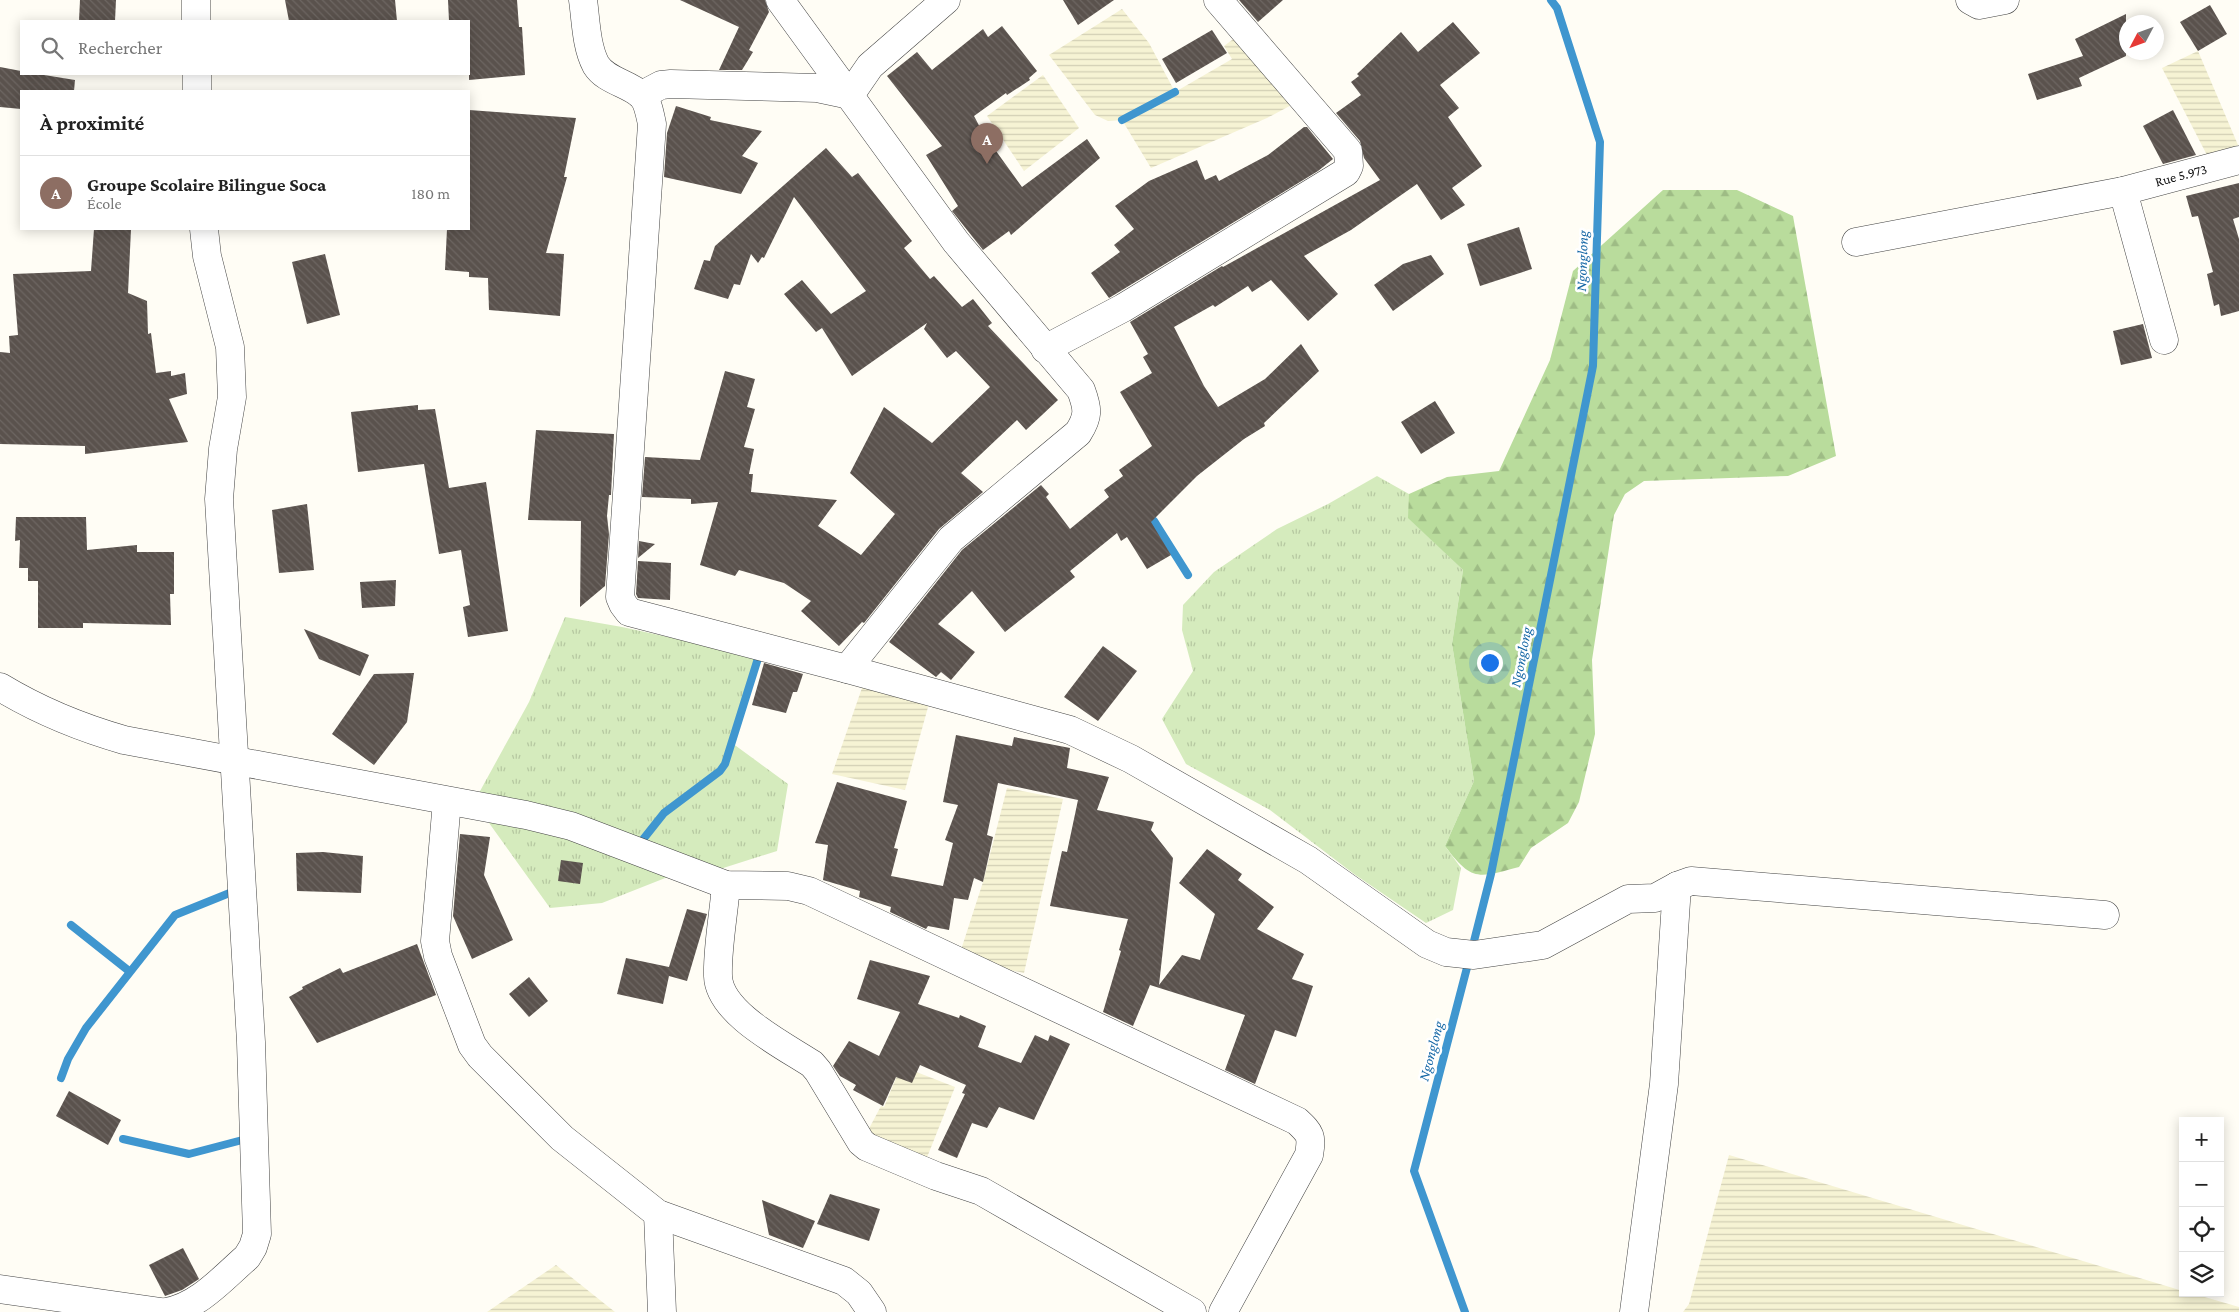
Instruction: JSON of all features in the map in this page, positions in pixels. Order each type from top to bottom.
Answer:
[{"type":"street","points":[[196,0],[196,20]]},
{"type":"street","points":[[583,0],[590,50],[597,66],[608,76],[642,95],[652,124],[620,596],[629,612],[1070,730],[1131,759],[1308,860],[1427,944],[1446,952],[1474,955],[1543,945],[1628,899],[1655,898],[1691,881],[2105,916]]},
{"type":"street","points":[[780,0],[956,242],[1080,390],[1087,407],[1085,422],[1078,433],[951,539],[847,669]]},
{"type":"street","points":[[850,95],[870,66],[946,0]]},
{"type":"street","points":[[1045,349],[1123,308],[1346,172],[1350,166],[1348,151],[1218,0]]},
{"type":"street","points":[[1970,0],[1979,5],[2005,0]]},
{"type":"street","points":[[197,75],[197,90]]},
{"type":"street","points":[[642,95],[661,85],[670,84],[818,88],[850,95]]},
{"type":"street","name":"Rue 5.973","points":[[1856,242],[2124,190],[2239,160]]},
{"type":"street","points":[[2124,190],[2164,340]]},
{"type":"street","points":[[166,1312],[181,1310],[195,1301],[240,1264],[253,1247],[257,1234],[251,1042],[219,499],[223,449],[232,397],[230,347],[207,256],[204,230]]},
{"type":"street","points":[[0,687],[18,698],[95,732],[124,740],[447,801],[526,814],[571,826],[726,885],[788,886],[809,891],[1296,1120],[1308,1131],[1312,1140],[1309,1155],[1223,1312]]},
{"type":"street","points":[[447,801],[435,941],[438,956],[472,1045],[480,1056],[562,1138],[658,1214],[844,1281],[859,1293],[872,1312]]},
{"type":"street","points":[[726,885],[718,977],[722,994],[738,1014],[812,1064],[861,1142],[867,1147],[936,1176],[981,1191],[1192,1312]]},
{"type":"street","points":[[1634,1312],[1664,1084],[1677,886]]},
{"type":"street","points":[[658,1214],[662,1312]]},
{"type":"street","points":[[0,1289],[161,1312]]},
{"type":"shaded area","points":[[1122,9],[1149,43],[1175,92],[1232,59],[1224,46],[1244,31],[1299,101],[1267,118],[1151,168],[1122,120],[1108,121],[1095,115],[1049,55]]},
{"type":"shaded area","points":[[2198,51],[2238,145],[2210,161],[2162,68]]},
{"type":"shaded area","points":[[1043,75],[1079,128],[1024,171],[987,116]]},
{"type":"shaded area","points":[[863,685],[930,700],[905,790],[832,774]]},
{"type":"shaded area","points":[[1007,788],[1063,799],[1024,973],[958,959],[983,882]]},
{"type":"shaded area","points":[[901,1066],[955,1087],[922,1170],[864,1138],[881,1106],[884,1107]]},
{"type":"shaded area","points":[[1729,1155],[2179,1290],[2179,1297],[2205,1297],[2239,1307],[2239,1312],[1683,1312],[1689,1304]]},
{"type":"shaded area","points":[[556,1265],[615,1312],[487,1312]]},
{"type":"green space","points":[[1663,190],[1737,190],[1793,216],[1836,456],[1788,476],[1644,481],[1625,494],[1614,515],[1592,660],[1595,734],[1579,802],[1568,823],[1531,848],[1519,867],[1485,875],[1477,874],[1462,866],[1445,846],[1474,781],[1452,644],[1463,570],[1408,518],[1409,494],[1447,477],[1499,471],[1550,360],[1573,271]]},
{"type":"green space","points":[[1377,476],[1409,494],[1409,518],[1463,570],[1452,644],[1474,781],[1445,846],[1461,868],[1453,910],[1426,923],[1354,874],[1270,810],[1186,764],[1162,719],[1193,671],[1182,630],[1183,605],[1214,572],[1277,529],[1328,504]]},
{"type":"green space","points":[[565,617],[622,627],[755,656],[732,743],[788,784],[777,851],[717,870],[688,869],[602,903],[550,908],[474,802],[529,702]]},
{"type":"building","points":[[80,0],[116,0],[115,20],[79,20]]},
{"type":"building","points":[[285,0],[395,0],[397,20],[289,20]]},
{"type":"building","points":[[448,0],[517,0],[519,27],[522,27],[525,75],[469,80],[470,20],[449,20]]},
{"type":"building","points":[[680,0],[765,0],[769,12],[749,50],[753,52],[742,70],[719,70],[739,27]]},
{"type":"building","points":[[1063,0],[1114,0],[1078,25]]},
{"type":"building","points":[[1239,0],[1283,0],[1258,22]]},
{"type":"building","points":[[2210,5],[2227,34],[2198,51],[2180,22]]},
{"type":"building","points":[[2119,17],[2119,59],[2079,78],[2082,86],[2037,100],[2028,74],[2083,56],[2075,39]]},
{"type":"building","points":[[1453,22],[1480,53],[1440,85],[1459,108],[1448,117],[1482,166],[1452,188],[1465,205],[1441,220],[1417,184],[1351,230],[1304,256],[1338,294],[1308,321],[1271,280],[1252,292],[1248,286],[1215,307],[1213,305],[1174,327],[1204,386],[1218,407],[1265,379],[1301,344],[1319,371],[1264,423],[1265,426],[1244,439],[1197,476],[1151,522],[1171,555],[1147,569],[1127,537],[1121,541],[1117,533],[1070,571],[1075,577],[1005,632],[972,591],[938,624],[975,652],[951,680],[941,672],[936,677],[889,642],[962,550],[1041,485],[1049,494],[1046,497],[1070,529],[1109,497],[1104,490],[1123,476],[1119,470],[1152,446],[1120,392],[1152,373],[1143,357],[1148,354],[1130,322],[1222,266],[1380,180],[1364,158],[1360,141],[1336,113],[1361,95],[1351,82],[1401,32],[1418,52]]},
{"type":"building","points":[[1002,26],[1037,71],[1029,78],[1030,80],[1007,95],[1006,93],[974,116],[983,133],[1022,187],[1087,139],[1100,158],[1011,235],[1009,231],[983,250],[952,211],[958,206],[926,155],[942,146],[887,76],[917,52],[932,70],[983,29],[988,37]]},
{"type":"building","points":[[1212,30],[1227,53],[1176,83],[1162,59]]},
{"type":"building","points":[[0,67],[20,71],[20,75],[44,75],[75,80],[74,90],[20,90],[20,109],[0,107]]},
{"type":"building","points":[[676,106],[711,117],[710,120],[762,131],[742,156],[758,163],[741,194],[664,177],[667,133]]},
{"type":"building","points":[[470,110],[576,118],[564,177],[567,177],[546,253],[564,254],[560,316],[489,310],[488,278],[469,277],[469,272],[445,270],[447,230],[470,230]]},
{"type":"building","points":[[2173,110],[2196,155],[2163,164],[2143,126]]},
{"type":"building","points":[[1304,127],[1307,127],[1333,159],[1318,171],[1109,298],[1091,273],[1120,252],[1114,245],[1134,229],[1115,206],[1149,181],[1197,160],[1205,180],[1216,175],[1219,181],[1268,155]]},
{"type":"building","points":[[826,148],[852,177],[858,173],[912,241],[904,248],[930,279],[934,276],[962,307],[973,299],[992,323],[988,326],[1058,400],[1026,430],[1017,420],[961,473],[983,492],[939,529],[864,623],[862,622],[839,646],[801,611],[811,601],[784,583],[739,570],[735,576],[700,565],[718,502],[691,504],[691,499],[642,497],[645,457],[700,460],[725,371],[755,379],[747,407],[755,409],[744,447],[754,449],[749,474],[753,474],[751,492],[837,500],[818,526],[861,555],[895,514],[850,473],[884,407],[932,443],[990,387],[956,351],[947,358],[924,329],[927,323],[852,376],[822,328],[816,332],[784,294],[802,280],[831,314],[866,291],[794,197],[764,258],[762,257],[758,263],[751,254],[740,285],[734,284],[728,299],[694,289],[704,260],[710,261],[715,246]]},
{"type":"building","points":[[2239,183],[2239,217],[2233,219],[2239,239],[2239,311],[2221,316],[2219,304],[2214,306],[2207,274],[2213,272],[2198,216],[2192,217],[2186,196]]},
{"type":"building","points":[[1519,227],[1532,269],[1480,286],[1467,244]]},
{"type":"building","points":[[94,230],[131,230],[128,293],[147,301],[148,334],[151,333],[156,373],[171,371],[171,376],[185,373],[187,394],[169,399],[188,442],[85,454],[85,446],[0,444],[0,352],[10,353],[9,336],[18,335],[13,274],[91,271]]},
{"type":"building","points":[[325,254],[340,315],[307,324],[292,262]]},
{"type":"building","points":[[1431,255],[1444,274],[1393,311],[1374,285],[1403,264]]},
{"type":"building","points":[[2143,324],[2152,358],[2121,365],[2113,331]]},
{"type":"building","points":[[1435,401],[1455,433],[1421,454],[1401,422]]},
{"type":"building","points":[[418,405],[418,410],[435,409],[449,488],[486,482],[508,631],[468,637],[463,607],[470,605],[461,550],[439,554],[424,464],[358,472],[351,412]]},
{"type":"building","points":[[536,430],[614,434],[611,495],[609,495],[607,516],[609,534],[605,586],[580,607],[581,521],[528,520]]},
{"type":"building","points":[[307,504],[314,570],[279,573],[272,510]]},
{"type":"building","points":[[16,517],[86,517],[87,550],[137,545],[137,552],[174,552],[174,594],[170,594],[171,625],[83,623],[83,628],[38,628],[38,581],[28,581],[28,568],[19,568],[20,540],[15,541]]},
{"type":"building","points":[[639,541],[655,544],[638,558]]},
{"type":"building","points":[[638,561],[671,563],[670,600],[638,598],[636,594]]},
{"type":"building","points":[[396,580],[395,606],[362,608],[360,582]]},
{"type":"building","points":[[304,629],[369,655],[360,676],[319,659]]},
{"type":"building","points":[[1103,646],[1137,671],[1098,721],[1064,697]]},
{"type":"building","points":[[764,663],[803,674],[797,692],[793,692],[786,713],[752,705]]},
{"type":"building","points":[[414,673],[407,722],[374,765],[332,734],[374,674]]},
{"type":"building","points":[[956,735],[1012,746],[1014,737],[1070,748],[1067,768],[1109,777],[1097,810],[1154,822],[1151,830],[1173,858],[1159,985],[1182,955],[1200,960],[1215,914],[1179,883],[1207,849],[1242,874],[1238,880],[1274,907],[1257,929],[1304,954],[1292,979],[1313,986],[1296,1037],[1275,1030],[1255,1084],[1225,1070],[1245,1015],[1150,985],[1133,1026],[1103,1012],[1121,951],[1119,950],[1128,919],[1050,906],[1062,851],[1067,852],[1078,800],[998,783],[987,835],[993,837],[983,882],[974,878],[968,900],[954,898],[949,930],[928,926],[926,929],[890,912],[891,907],[859,897],[860,891],[823,880],[828,845],[815,843],[837,782],[907,801],[894,848],[898,849],[891,876],[943,886],[953,843],[945,840],[958,805],[943,802]]},
{"type":"building","points":[[460,834],[490,837],[484,875],[513,940],[472,959],[453,916]]},
{"type":"building","points":[[323,852],[363,856],[361,893],[297,891],[296,853]]},
{"type":"building","points":[[561,860],[583,863],[580,884],[558,881]]},
{"type":"building","points":[[687,909],[707,914],[687,981],[669,976],[663,1004],[617,994],[626,958],[669,967]]},
{"type":"building","points":[[417,944],[436,995],[317,1043],[289,997],[303,989],[302,987],[340,968],[343,973]]},
{"type":"building","points":[[870,960],[930,976],[918,1004],[959,1018],[960,1015],[986,1026],[978,1047],[1021,1063],[1035,1035],[1048,1041],[1050,1035],[1070,1044],[1034,1120],[999,1107],[987,1128],[972,1123],[957,1158],[938,1150],[965,1094],[962,1093],[966,1085],[920,1065],[912,1083],[896,1077],[883,1106],[853,1090],[856,1085],[840,1076],[833,1066],[849,1041],[879,1056],[900,1012],[857,999]]},
{"type":"building","points":[[529,977],[548,1001],[529,1017],[509,994]]},
{"type":"building","points":[[69,1091],[121,1120],[108,1145],[56,1116]]},
{"type":"building","points":[[830,1194],[880,1209],[869,1241],[817,1224]]},
{"type":"building","points":[[762,1200],[815,1221],[803,1248],[769,1235]]},
{"type":"building","points":[[183,1248],[199,1279],[182,1290],[165,1296],[149,1265]]},
{"type":"waterway","name":"Ngonglong","points":[[1472,949],[1491,874],[1593,366],[1600,142],[1557,8],[1551,0]]},
{"type":"waterway","points":[[1122,120],[1175,92]]},
{"type":"waterway","points":[[1154,521],[1188,575]]},
{"type":"waterway","points":[[637,847],[664,813],[720,771],[725,764],[760,652]]},
{"type":"waterway","points":[[61,1078],[68,1059],[86,1028],[175,915],[237,890]]},
{"type":"waterway","points":[[71,925],[129,971]]},
{"type":"waterway","name":"Ngonglong","points":[[1465,1312],[1414,1171],[1469,960]]},
{"type":"waterway","points":[[123,1139],[189,1154],[250,1138]]},
{"type":"place","name":"Groupe Scolaire Bilingue Soca","points":[[987,164]]}]
